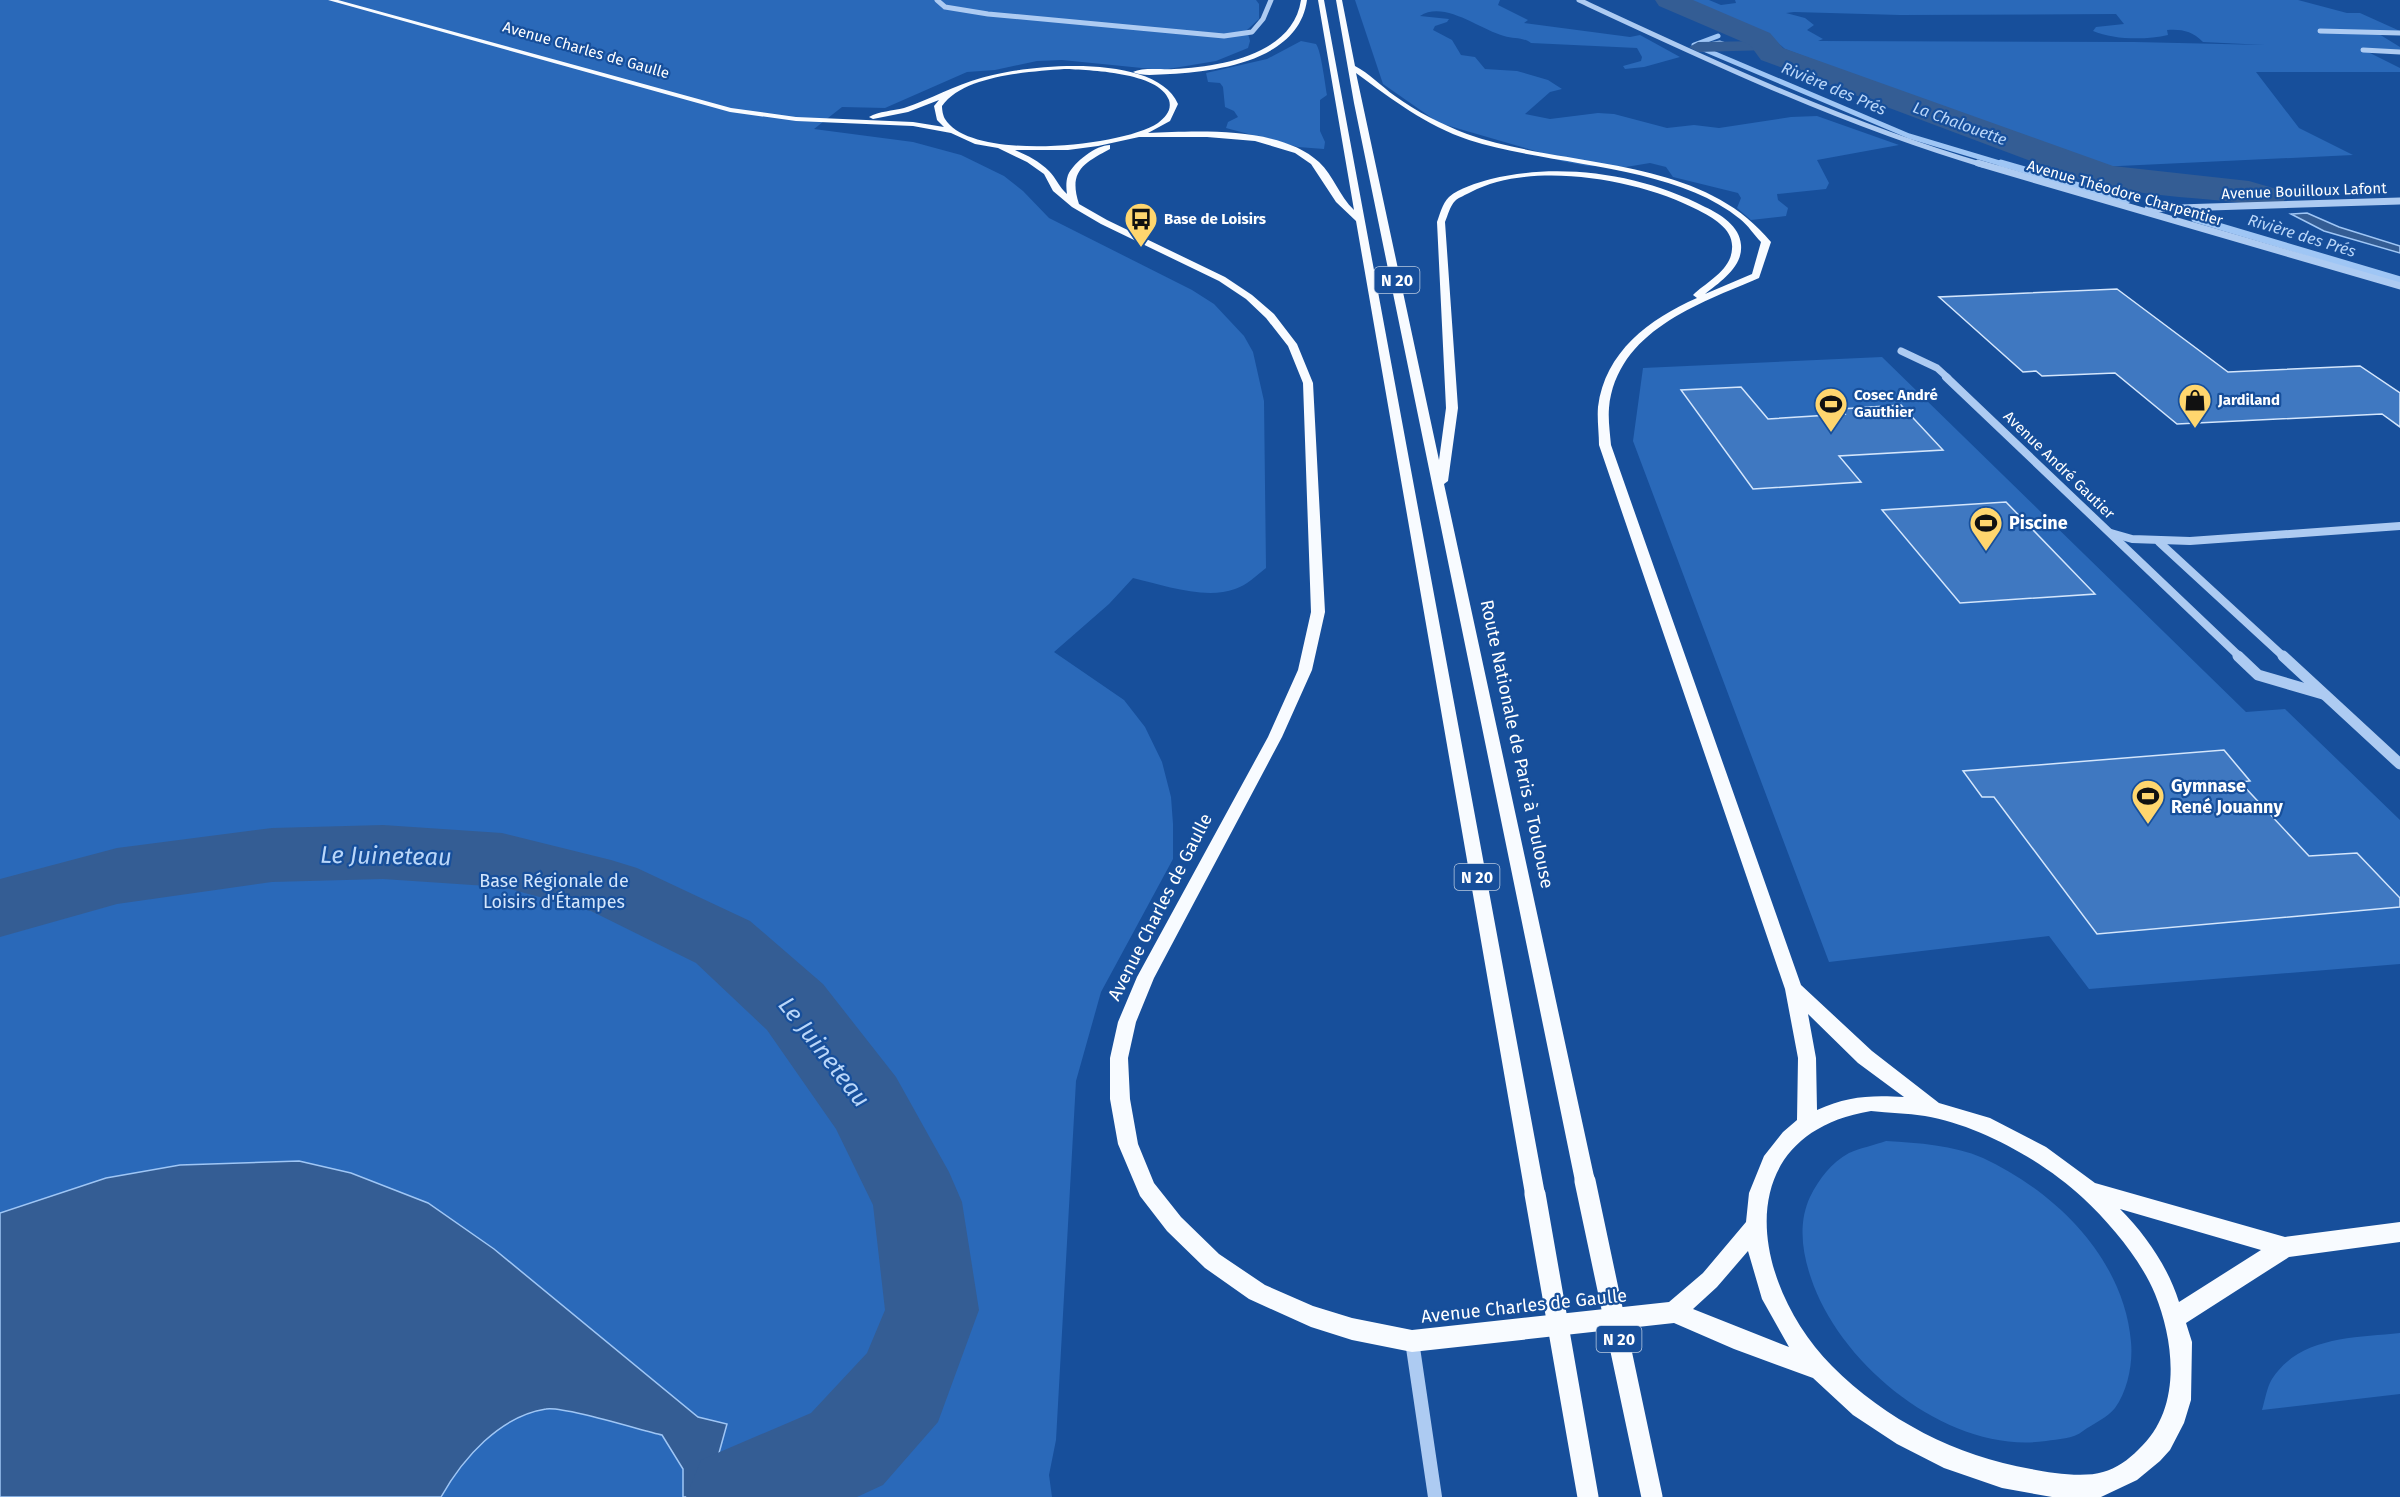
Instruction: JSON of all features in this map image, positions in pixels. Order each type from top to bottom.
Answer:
[{"type":"main road","name":"Avenue Charles de Gaulle","points":[[331,0],[730,110],[778,117],[913,124],[953,131],[1000,146],[1030,160],[1047,173],[1056,189],[1075,205],[1104,222],[1222,279],[1249,297],[1270,316],[1293,346],[1308,383],[1318,612],[1305,670],[1275,737],[1146,977],[1127,1022],[1119,1058],[1120,1099],[1128,1144],[1147,1189],[1174,1224],[1212,1261],[1257,1292],[1332,1323],[1412,1341],[1674,1312],[1734,1338],[1814,1367]]},
{"type":"main road","points":[[1118,72],[1196,71],[1227,65],[1259,52],[1292,30],[1300,19],[1304,0]]},
{"type":"main road","name":"N 20","points":[[1321,0],[1588,1497]]},
{"type":"main road","name":"Route Nationale de Paris à Toulouse","points":[[1339,0],[1354,68],[1358,103],[1652,1497]]},
{"type":"main road","name":"Avenue Charles de Gaulle","points":[[834,120],[871,117],[905,110],[990,76],[1026,69],[1072,67],[1118,72]]},
{"type":"main road","points":[[1354,68],[1422,118],[1474,139],[1539,155],[1641,173],[1701,192],[1756,225],[1766,242],[1763,259],[1756,276],[1686,306],[1647,328],[1624,354],[1611,375],[1604,396],[1602,420],[1605,445],[1794,989],[1807,1058],[1807,1124]]},
{"type":"main road","points":[[1000,146],[1064,149],[1119,141],[1136,136],[1167,119],[1172,113],[1174,102],[1164,88],[1118,72]]},
{"type":"main road","points":[[953,131],[940,120],[938,114],[942,101],[954,90]]},
{"type":"main road","points":[[1136,136],[1210,134],[1246,137],[1293,151],[1313,161],[1328,178],[1337,198],[1360,220]]},
{"type":"main road","points":[[1075,205],[1068,188],[1071,174],[1086,159],[1119,141]]},
{"type":"main road","points":[[1441,493],[1452,408],[1441,222],[1451,199],[1483,183],[1528,176],[1570,175],[1638,184],[1690,201],[1720,219],[1734,234],[1737,246],[1734,261],[1686,306]]},
{"type":"main road","points":[[1794,989],[1865,1057],[1933,1108]]},
{"type":"main road","points":[[1886,1103],[1933,1108],[1969,1118],[2023,1142],[2058,1164],[2090,1191],[2141,1250],[2160,1284],[2174,1318],[2183,1376],[2179,1403],[2170,1428],[2155,1450],[2136,1468],[2111,1482],[2081,1490],[2048,1492],[2012,1489],[1946,1469],[1883,1432],[1846,1401],[1814,1367],[1792,1335],[1775,1303],[1763,1271],[1756,1226],[1759,1197],[1766,1171],[1779,1149],[1807,1124],[1830,1113],[1857,1105],[1886,1103]]},
{"type":"main road","points":[[2090,1191],[2285,1247],[2400,1232]]},
{"type":"main road","points":[[1674,1312],[1710,1280],[1756,1226]]},
{"type":"main road","points":[[2174,1318],[2285,1247]]},
{"type":"street","points":[[937,0],[945,8],[988,14],[1211,36],[1252,32],[1263,19],[1271,0]]},
{"type":"street","name":"Avenue Théodore Charpentier","points":[[1579,0],[1713,61],[1886,133],[1947,154],[2400,286]]},
{"type":"street","points":[[2320,31],[2400,33]]},
{"type":"street","points":[[2363,50],[2400,52]]},
{"type":"street","name":"Avenue Bouilloux Lafont","points":[[2137,210],[2400,201]]},
{"type":"street","name":"Avenue André Gautier","points":[[1901,351],[1937,368],[2108,532],[2132,539],[2159,542],[2400,526]]},
{"type":"street","points":[[2108,532],[2258,675],[2323,694]]},
{"type":"street","points":[[2159,542],[2400,764]]},
{"type":"street","points":[[1412,1341],[1435,1497]]},
{"type":"green space","name":"Base Régionale de Loisirs d'Étampes","points":[[0,0],[1256,0],[1259,4],[1259,19],[1247,30],[1250,41],[1248,48],[1216,61],[1162,70],[1062,60],[1037,61],[995,70],[967,72],[885,108],[842,107],[814,129],[913,142],[961,155],[1004,176],[1023,191],[1049,218],[1192,290],[1214,304],[1244,336],[1253,352],[1264,401],[1266,568],[1244,585],[1223,592],[1211,593],[1184,590],[1133,578],[1109,604],[1054,652],[1124,700],[1145,727],[1162,762],[1171,797],[1173,859],[1101,992],[1076,1081],[1056,1440],[1049,1475],[1052,1497],[0,1497]]},
{"type":"green space","points":[[1355,0],[1500,0],[1498,5],[1528,20],[1524,23],[1630,37],[1640,35],[1680,57],[1644,67],[1625,69],[1623,66],[1641,61],[1642,57],[1637,48],[1531,43],[1507,37],[1451,13],[1429,12],[1420,16],[1449,19],[1435,26],[1433,30],[1452,40],[1461,55],[1475,57],[1485,69],[1517,71],[1548,80],[1562,89],[1550,92],[1525,114],[1550,119],[1598,113],[1614,114],[1667,128],[1694,125],[1719,128],[1791,117],[1817,116],[1899,145],[1817,160],[1829,183],[1826,189],[1777,194],[1778,200],[1788,208],[1786,216],[1751,220],[1737,208],[1741,198],[1738,193],[1673,177],[1666,167],[1650,163],[1626,167],[1588,166],[1561,161],[1539,152],[1439,123],[1383,84]]},
{"type":"green space","points":[[1681,0],[1709,0],[1721,5],[1736,3],[1735,0],[2298,0],[2347,13],[2360,13],[2400,31],[2374,31],[2400,47],[2400,50],[2362,49],[2400,68],[2400,72],[2256,72],[2299,128],[2353,155],[2098,167],[1785,49],[1759,32],[1731,22],[1671,8],[1669,5],[1687,3]],"holes":[[[1786,13],[2116,14],[2124,24],[2096,27],[2093,31],[2120,38],[2150,38],[2168,35],[2167,30],[2177,30],[2191,33],[2203,42],[2265,45],[2135,42],[1818,41],[1823,39],[1807,30],[1814,25],[1805,18]]]},
{"type":"green space","points":[[1301,41],[1316,44],[1321,60],[1327,95],[1320,100],[1320,131],[1325,142],[1324,149],[1298,147],[1226,128],[1228,122],[1238,117],[1234,111],[1225,107],[1223,87],[1220,83],[1208,82],[1206,73],[1267,59]]},
{"type":"green space","points":[[1882,357],[2246,712],[2285,709],[2400,820],[2400,964],[2089,989],[2049,936],[1829,962],[1633,441],[1643,368]]},
{"type":"green space","points":[[1886,1141],[1948,1147],[1983,1158],[2036,1189],[2082,1232],[2100,1256],[2115,1283],[2126,1312],[2131,1342],[2131,1359],[2126,1385],[2120,1401],[2108,1414],[2079,1434],[2060,1439],[2010,1442],[1973,1434],[1937,1419],[1903,1398],[1873,1372],[1846,1343],[1825,1311],[1811,1278],[1805,1258],[1804,1217],[1810,1197],[1831,1167],[1849,1153]]},
{"type":"green space","points":[[2400,1333],[2400,1394],[2262,1410],[2272,1379],[2297,1354],[2347,1338]]},
{"type":"shaded area","points":[[2307,213],[2339,227],[2400,246],[2400,253],[2324,231],[2291,214]]},
{"type":"shaded area","points":[[299,1161],[351,1173],[428,1203],[494,1249],[698,1417],[727,1424],[711,1482],[717,1497],[683,1497],[683,1469],[662,1435],[584,1415],[546,1409],[513,1420],[484,1441],[460,1468],[441,1497],[0,1497],[0,1213],[106,1178],[180,1165]]},
{"type":"building","points":[[2117,289],[2228,372],[2360,366],[2400,393],[2400,427],[2382,414],[2177,424],[2115,373],[2042,376],[2036,371],[2023,372],[1939,297]]},
{"type":"building","name":"Cosec André Gauthier","points":[[1741,387],[1768,419],[1845,414],[1841,409],[1901,405],[1943,450],[1839,456],[1861,482],[1753,489],[1681,390]]},
{"type":"building","name":"Piscine","points":[[2006,502],[2095,594],[1960,603],[1882,510]]},
{"type":"building","name":"Gymnase René Jouanny","points":[[2224,750],[2250,781],[2240,782],[2309,856],[2357,853],[2400,898],[2400,907],[2097,934],[1994,797],[1982,797],[1963,771]]},
{"type":"waterway","name":"La Chalouette","points":[[1669,0],[1760,39],[1772,54],[1930,114],[2100,174],[2119,179],[2249,192],[2267,198]]},
{"type":"waterway","name":"Rivière des Prés","points":[[1718,36],[1694,45],[1909,136],[2006,165]]},
{"type":"waterway","points":[[1709,45],[1720,43],[1732,47],[1764,46]]},
{"type":"waterway","points":[[1698,47],[1764,46]]},
{"type":"waterway","name":"Rivière des Prés","points":[[2001,163],[2127,200]]},
{"type":"waterway","name":"Rivière des Prés","points":[[2195,219],[2400,280]]},
{"type":"waterway","name":"Le Juineteau","points":[[0,908],[117,876],[272,855],[383,852],[502,860],[611,888],[723,942],[795,1007],[866,1103],[917,1202],[932,1310],[903,1387],[847,1449],[738,1497]]},
{"type":"place","name":"Base de Loisirs","points":[[1141,248]]},
{"type":"place","name":"Jardiland","points":[[2195,429]]},
{"type":"place","name":"Cosec André Gauthier","points":[[1831,433]]},
{"type":"place","name":"Piscine","points":[[1986,552]]},
{"type":"place","name":"Gymnase René Jouanny","points":[[2148,825]]}]
